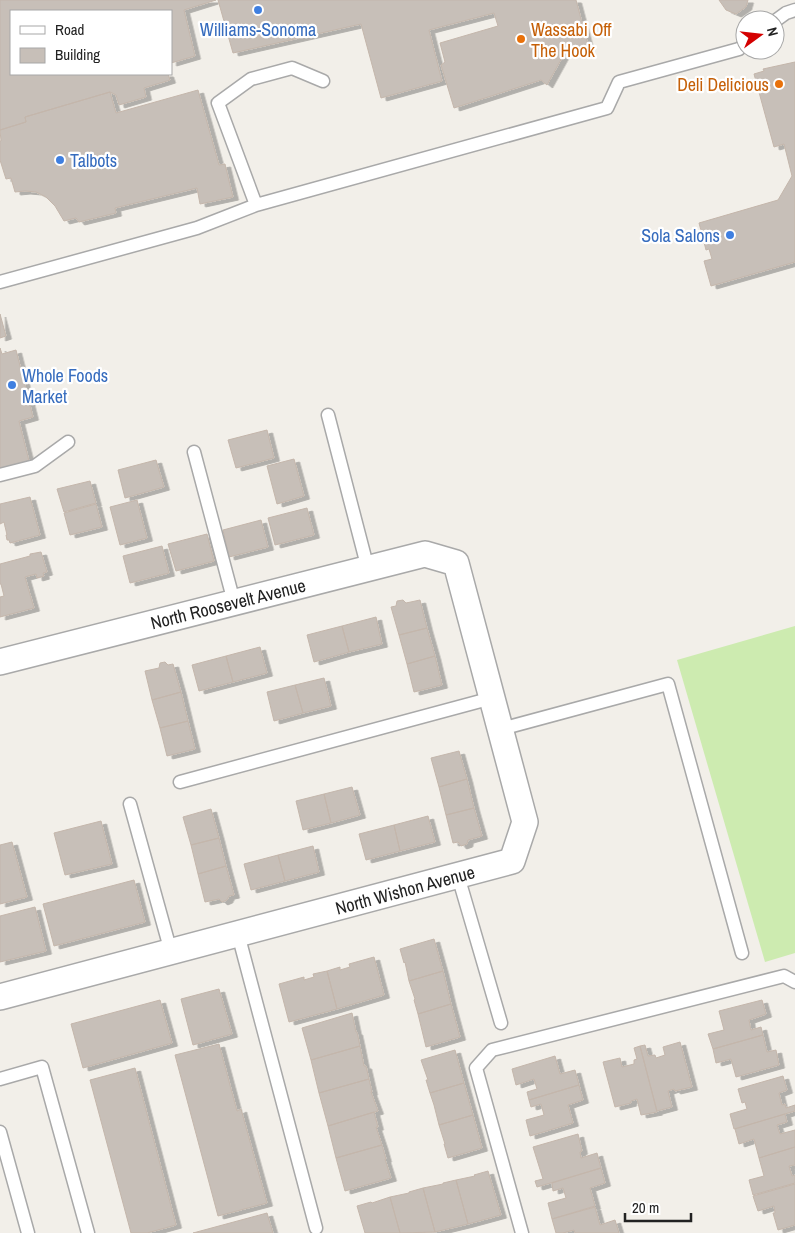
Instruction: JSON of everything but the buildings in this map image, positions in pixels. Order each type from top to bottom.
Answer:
[{"type":"street","name":"North Roosevelt Avenue","points":[[0,662],[425,554],[456,564]]},
{"type":"street","name":"North Wishon Avenue","points":[[0,997],[512,862],[526,822],[456,564]]},
{"type":"lane","points":[[0,282],[197,228],[256,205],[607,108],[619,82],[735,50]]},
{"type":"lane","points":[[256,205],[218,103],[251,79],[292,68],[323,81]]},
{"type":"lane","points":[[328,415],[368,569]]},
{"type":"lane","points":[[0,475],[35,466],[68,442]]},
{"type":"lane","points":[[194,452],[234,602]]},
{"type":"lane","points":[[501,729],[668,684],[742,953]]},
{"type":"lane","points":[[180,782],[492,698]]},
{"type":"lane","points":[[130,804],[170,952]]},
{"type":"lane","points":[[458,876],[501,1023]]},
{"type":"lane","points":[[238,934],[316,1228]]},
{"type":"lane","points":[[522,1233],[476,1068],[492,1050],[784,976],[795,982]]},
{"type":"lane","points":[[0,1079],[42,1067],[88,1233]]},
{"type":"lane","points":[[0,1132],[28,1233]]},
{"type":"green space","points":[[795,626],[795,953],[765,962],[677,660]]},
{"type":"place","name":"Williams-Sonoma","points":[[258,10]]},
{"type":"place","name":"Wassabi Off The Hook","points":[[521,39]]},
{"type":"place","name":"Deli Delicious","points":[[779,84]]},
{"type":"place","name":"Talbots","points":[[60,160]]},
{"type":"place","name":"Sola Salons","points":[[730,235]]},
{"type":"place","name":"Whole Foods Market","points":[[12,385]]}]
